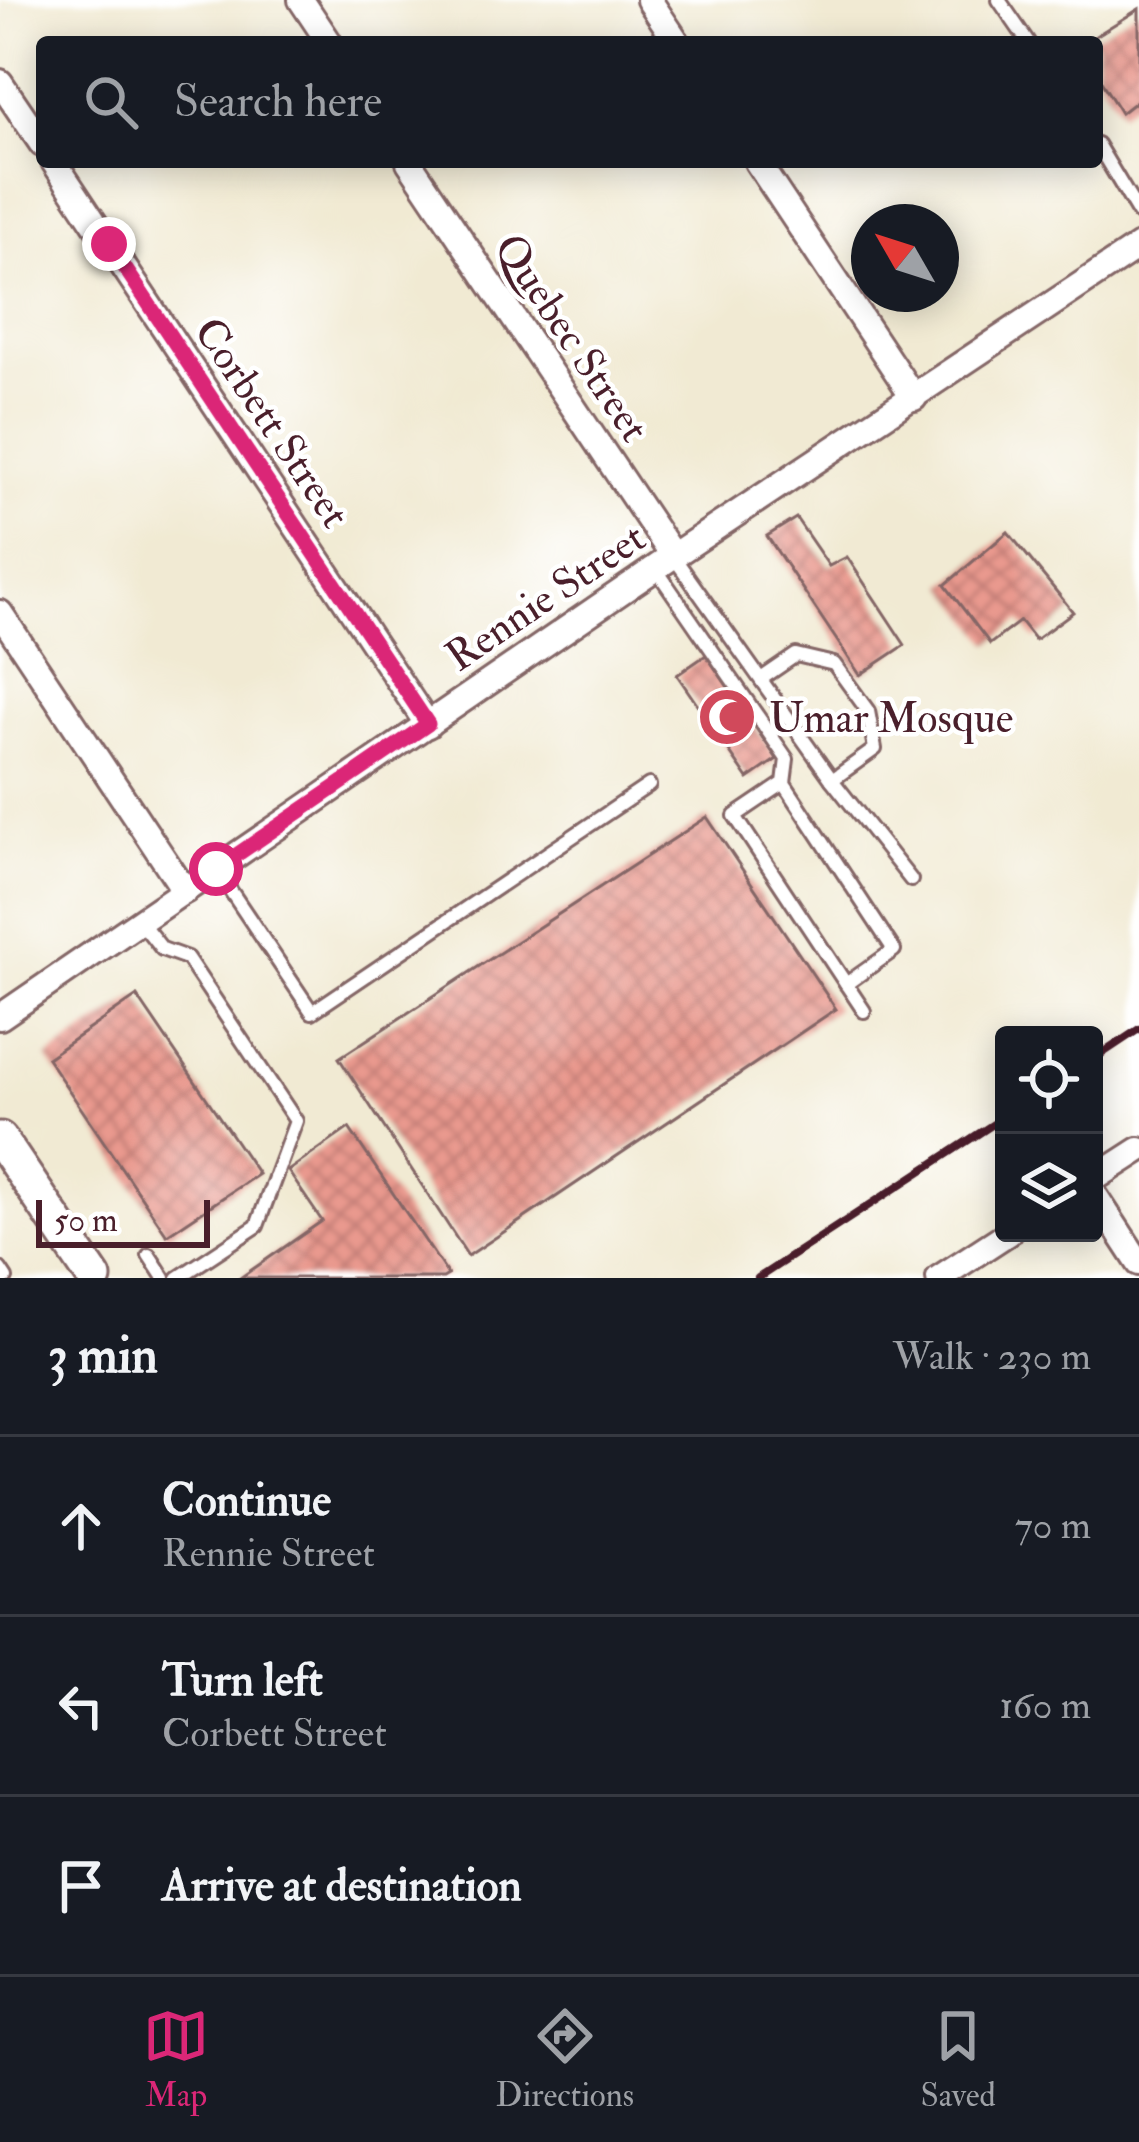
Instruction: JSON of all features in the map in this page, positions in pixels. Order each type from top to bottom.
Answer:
[{"type":"main road","points":[[0,1139],[94,1278]]},
{"type":"street","points":[[301,0],[325,36]]},
{"type":"street","points":[[649,0],[673,36]]},
{"type":"street","points":[[0,82],[36,135]]},
{"type":"street","name":"Corbett Street","points":[[58,168],[428,724]]},
{"type":"street","name":"Quebec Street","points":[[413,168],[664,562]]},
{"type":"street","points":[[761,168],[914,398]]},
{"type":"street","name":"Rennie Street","points":[[0,1017],[664,562],[1139,246]]},
{"type":"street","points":[[0,613],[185,890]]},
{"type":"street","points":[[1103,1173],[1139,1150]]},
{"type":"street","points":[[1103,1208],[1139,1263]]},
{"type":"street","points":[[939,1278],[995,1241]]},
{"type":"lane","points":[[999,0],[1024,36]]},
{"type":"lane","points":[[1103,154],[1139,214]]},
{"type":"lane","points":[[664,562],[760,679],[910,880]]},
{"type":"lane","points":[[664,562],[787,759],[784,783],[894,950],[846,984]]},
{"type":"lane","points":[[760,679],[796,655],[834,664],[868,710],[874,749],[832,780]]},
{"type":"lane","points":[[784,783],[735,816],[864,1012]]},
{"type":"lane","points":[[216,869],[312,1012],[649,784]]},
{"type":"lane","points":[[140,921],[162,949],[187,958],[296,1121],[257,1226],[178,1278]]},
{"type":"lane","points":[[149,1255],[164,1278]]},
{"type":"lane","points":[[0,1269],[6,1278]]},
{"type":"building","points":[[1139,9],[1139,99],[1121,113],[1103,84],[1103,36],[1096,36]]},
{"type":"building","points":[[796,518],[829,566],[847,557],[905,645],[860,675],[767,536]]},
{"type":"building","points":[[1008,532],[1073,612],[1035,640],[1020,621],[990,644],[945,585]]},
{"type":"building","name":"Umar Mosque","points":[[706,655],[777,759],[748,779],[677,675]]},
{"type":"building","points":[[707,817],[836,1009],[468,1256],[339,1058]]},
{"type":"building","points":[[137,996],[258,1174],[167,1235],[47,1058]]},
{"type":"building","points":[[349,1128],[448,1275],[240,1278],[322,1221],[288,1171]]},
{"type":"railway","points":[[1103,1053],[1139,1029]]},
{"type":"railway","points":[[758,1278],[995,1123]]},
{"type":"place","name":"Umar Mosque","points":[[727,717]]},
{"type":"route","points":[[109,244],[428,724],[216,869]]}]
